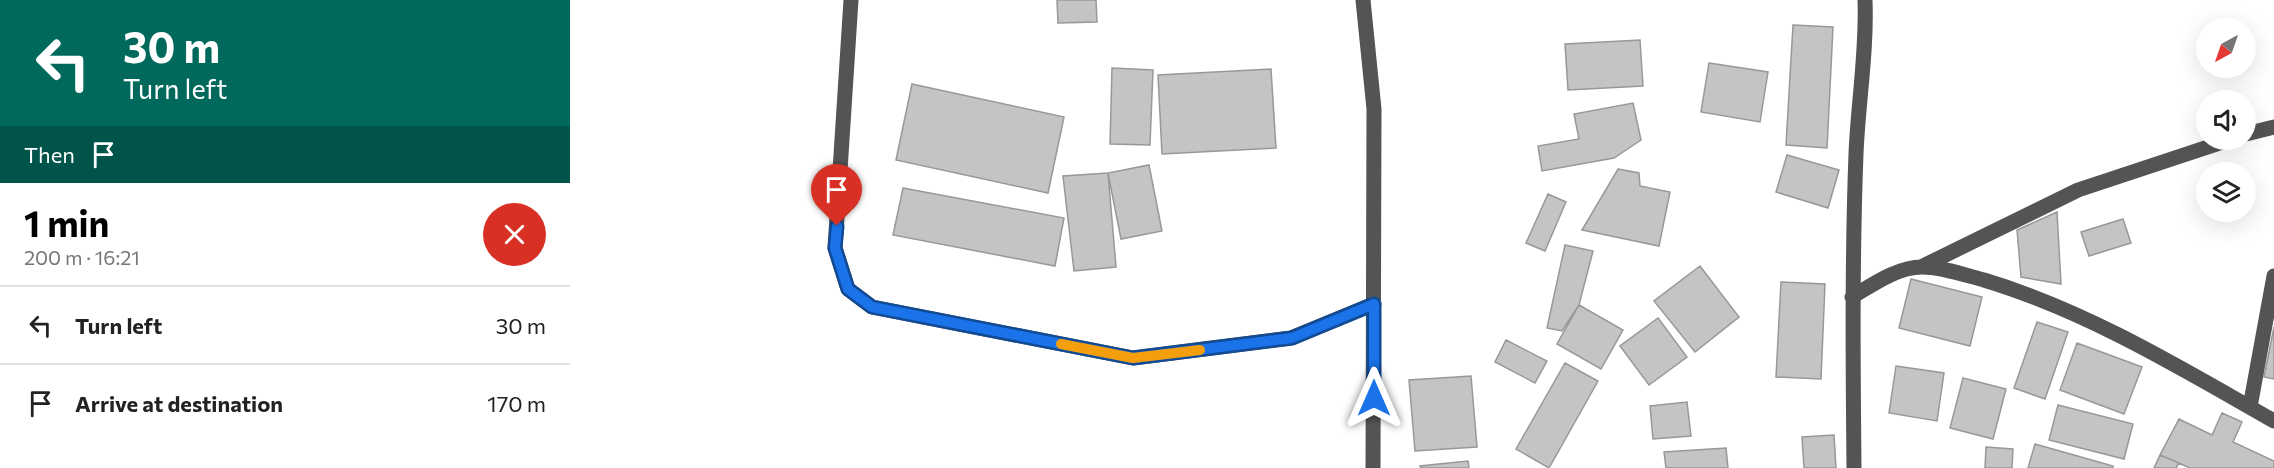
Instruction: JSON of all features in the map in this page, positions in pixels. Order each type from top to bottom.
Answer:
[{"type":"street","points":[[851,0],[835,248],[848,289],[872,307],[1133,358],[1292,338],[1374,304]]},
{"type":"street","points":[[1363,0],[1374,109],[1373,468]]},
{"type":"street","points":[[1854,468],[1852,297],[1856,151],[1866,29],[1865,0]]},
{"type":"street","points":[[2256,132],[2274,127]]},
{"type":"street","points":[[1852,297],[1881,279],[1921,267],[2078,190],[2199,150]]},
{"type":"street","points":[[1921,267],[1973,277],[2074,312],[2274,421]]},
{"type":"street","points":[[2250,407],[2274,276]]},
{"type":"building","points":[[1057,0],[1096,0],[1097,22],[1058,23]]},
{"type":"building","points":[[1793,25],[1833,27],[1827,148],[1786,145]]},
{"type":"building","points":[[1640,40],[1643,86],[1568,90],[1565,44]]},
{"type":"building","points":[[1709,63],[1768,72],[1760,122],[1701,112]]},
{"type":"building","points":[[1112,68],[1153,70],[1150,145],[1110,144]]},
{"type":"building","points":[[1271,69],[1276,148],[1162,154],[1158,75]]},
{"type":"building","points":[[912,84],[1064,117],[1048,193],[896,160]]},
{"type":"building","points":[[1633,103],[1641,140],[1614,158],[1542,171],[1538,146],[1579,139],[1574,114]]},
{"type":"building","points":[[1787,155],[1839,170],[1828,208],[1776,192]]},
{"type":"building","points":[[1149,165],[1162,231],[1121,239],[1108,173]]},
{"type":"building","points":[[1618,169],[1639,173],[1640,186],[1670,192],[1659,246],[1582,230]]},
{"type":"building","points":[[1108,173],[1116,267],[1074,271],[1063,176]]},
{"type":"building","points":[[903,188],[1064,218],[1055,266],[893,235]]},
{"type":"building","points":[[1548,194],[1566,202],[1545,251],[1526,243]]},
{"type":"building","points":[[2057,212],[2061,284],[2021,277],[2017,230]]},
{"type":"building","points":[[2123,219],[2131,243],[2089,256],[2081,232]]},
{"type":"building","points":[[1565,245],[1593,251],[1579,305],[1562,331],[1547,328]]},
{"type":"building","points":[[1700,266],[1739,317],[1695,352],[1654,301]]},
{"type":"building","points":[[1911,279],[1982,297],[1970,346],[1899,328]]},
{"type":"building","points":[[1781,282],[1825,284],[1821,379],[1776,377]]},
{"type":"building","points":[[1579,305],[1623,330],[1601,369],[1557,344]]},
{"type":"building","points":[[1658,318],[1687,357],[1649,385],[1620,346]]},
{"type":"building","points":[[2037,322],[2068,332],[2045,399],[2014,388]]},
{"type":"building","points":[[2274,327],[2274,379],[2264,377]]},
{"type":"building","points":[[1506,340],[1547,361],[1535,383],[1495,362]]},
{"type":"building","points":[[2077,343],[2142,367],[2124,414],[2060,390]]},
{"type":"building","points":[[1565,363],[1598,381],[1549,468],[1516,449]]},
{"type":"building","points":[[1896,366],[1944,373],[1937,421],[1889,413]]},
{"type":"building","points":[[1471,376],[1477,447],[1415,451],[1409,380]]},
{"type":"building","points":[[1963,378],[2006,389],[1993,439],[1950,428]]},
{"type":"building","points":[[1687,402],[1691,436],[1653,439],[1650,406]]},
{"type":"building","points":[[2058,405],[2133,424],[2124,459],[2049,440]]},
{"type":"building","points":[[2222,413],[2242,422],[2233,442],[2274,461],[2274,468],[2190,468],[2160,455],[2179,419],[2212,435]]},
{"type":"building","points":[[1834,435],[1836,468],[1804,468],[1802,437]]},
{"type":"building","points":[[2035,444],[2113,466],[2113,468],[2028,468]]},
{"type":"building","points":[[1986,447],[2013,449],[2012,468],[1985,468]]},
{"type":"building","points":[[1726,448],[1728,468],[1666,468],[1664,452]]},
{"type":"building","points":[[2160,455],[2179,463],[2176,468],[2154,468]]},
{"type":"building","points":[[1468,461],[1469,468],[1421,468],[1420,466]]},
{"type":"slow traffic","points":[[1061,344],[1133,358],[1200,350]]},
{"type":"route","points":[[837,226],[835,248],[848,289],[872,307],[1133,358],[1292,338],[1374,304],[1374,398]]}]
